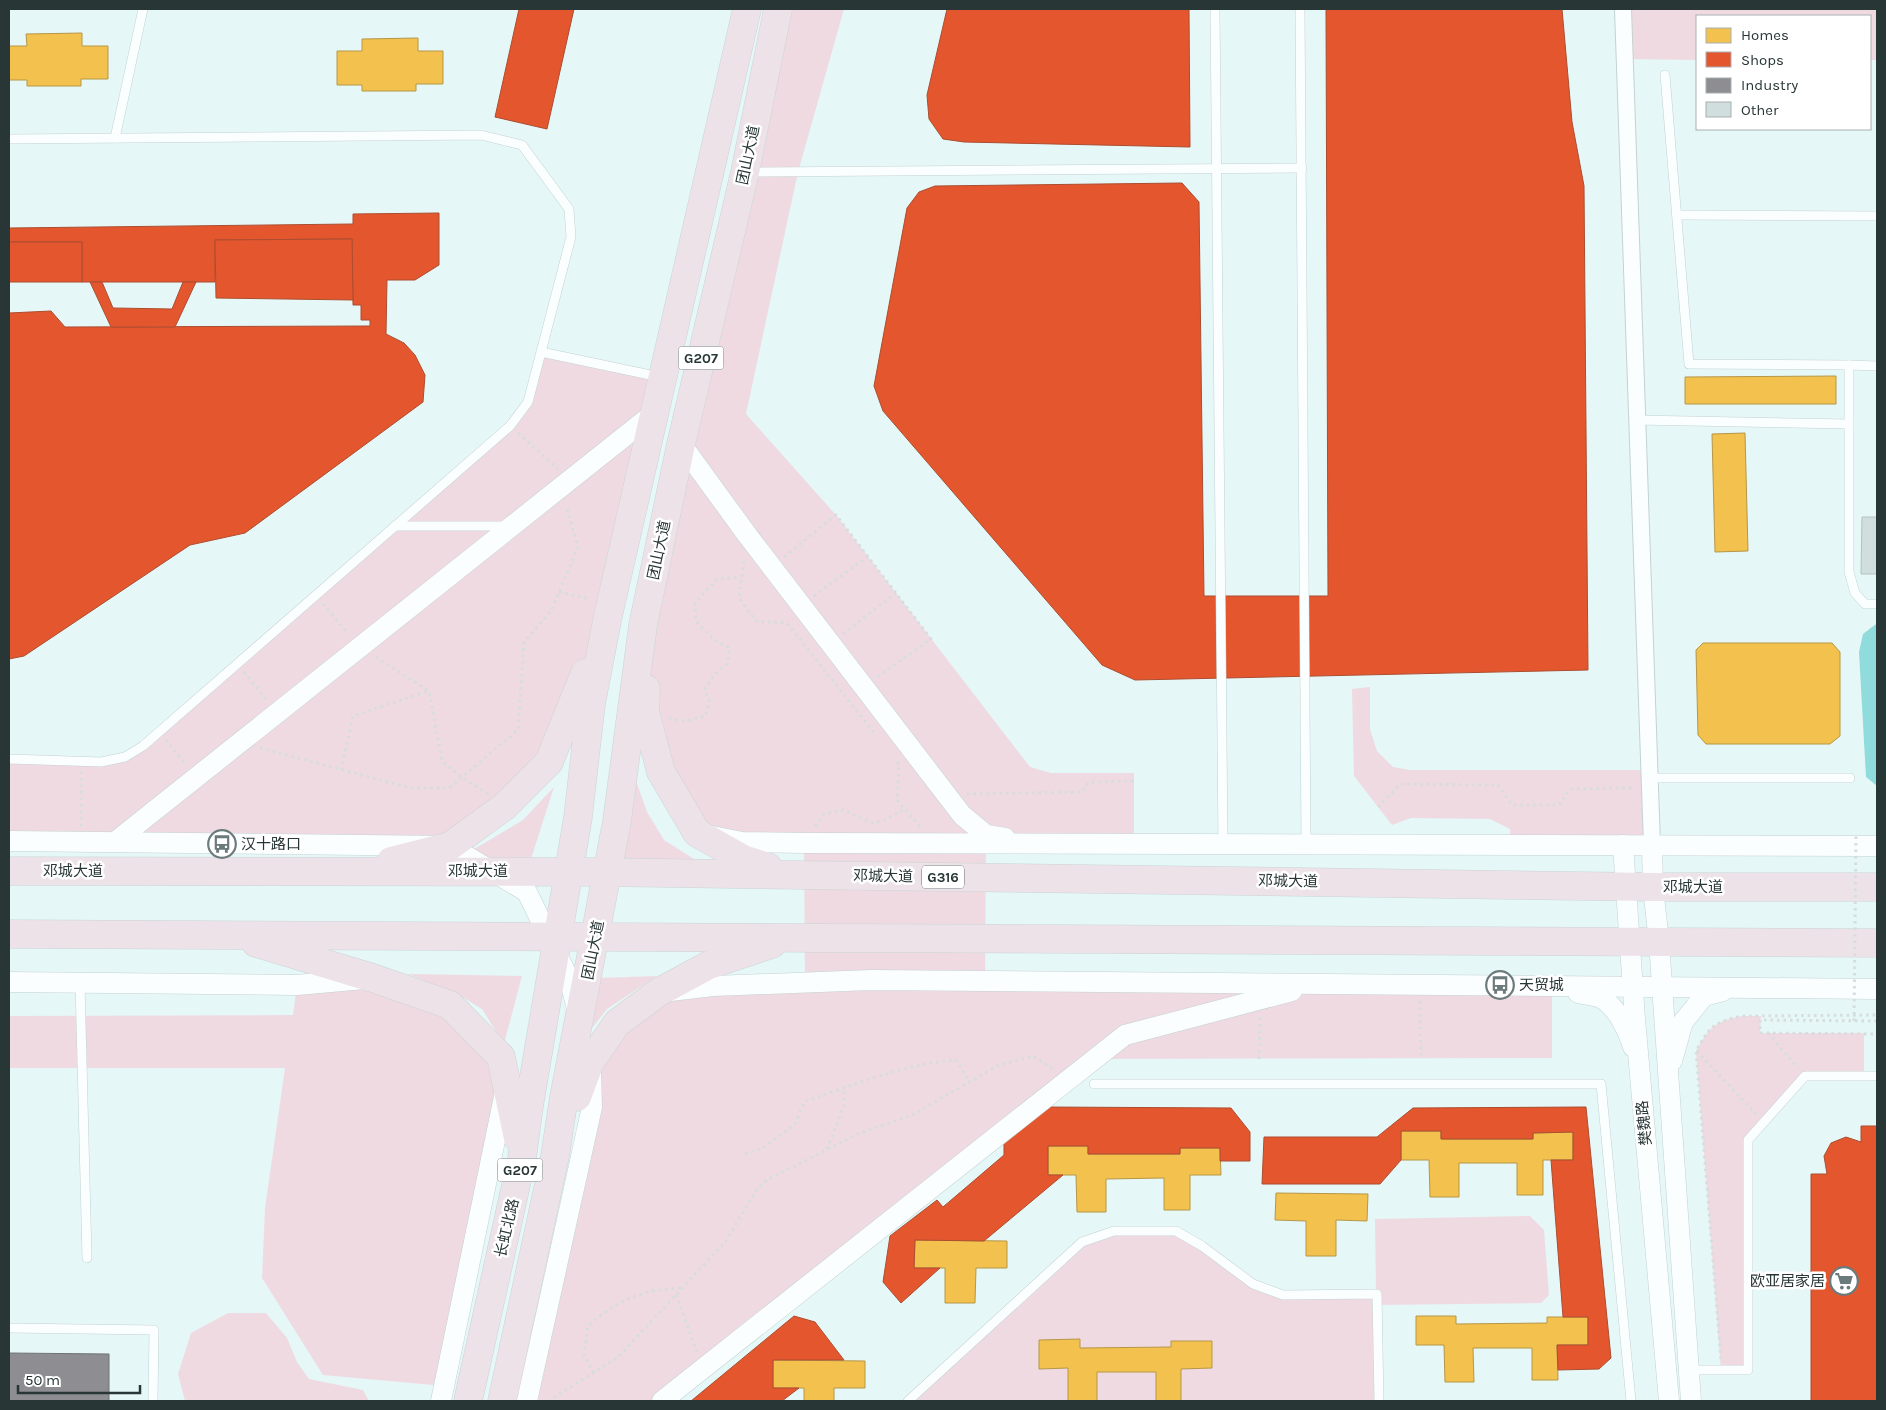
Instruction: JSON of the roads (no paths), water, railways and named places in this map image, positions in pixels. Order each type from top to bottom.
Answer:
[{"type":"highway","name":"G207","points":[[558,936],[578,817],[591,704],[609,610],[747,9]]},
{"type":"highway","name":"团山大道","points":[[564,1096],[617,821],[643,625],[681,444],[745,172],[778,9]]},
{"type":"highway","points":[[348,871],[450,846],[505,806],[549,762],[609,610]]},
{"type":"highway","points":[[646,614],[645,711],[661,772],[698,833],[743,859],[796,874]]},
{"type":"highway","name":"邓城大道","points":[[9,871],[608,872],[1653,887],[1877,887]]},
{"type":"highway","points":[[9,934],[1877,943]]},
{"type":"highway","points":[[228,935],[373,978],[450,1005],[501,1057],[522,1158]]},
{"type":"highway","name":"长虹北路","points":[[468,1401],[522,1158],[558,936]]},
{"type":"highway","points":[[555,1156],[590,1062],[617,1023],[659,992],[710,965],[792,937]]},
{"type":"highway","name":"长虹北路","points":[[502,1401],[555,1156],[564,1096]]},
{"type":"street","points":[[1623,9],[1652,845]]},
{"type":"street","points":[[115,842],[654,413]]},
{"type":"street","points":[[681,444],[748,536],[962,815],[986,835],[1042,844]]},
{"type":"street","points":[[698,833],[742,842],[804,843],[1877,846]]},
{"type":"street","points":[[9,842],[450,846],[527,892],[570,981],[590,1062],[592,1107],[527,1401]]},
{"type":"street","name":"樊魏路","points":[[1623,845],[1640,1072],[1669,1401]]},
{"type":"street","name":"樊魏路","points":[[1652,845],[1653,887],[1659,942],[1691,1401]]},
{"type":"street","points":[[9,982],[297,985],[373,978]]},
{"type":"street","points":[[659,992],[713,986],[871,980],[1877,989]]},
{"type":"street","points":[[662,1401],[1125,1035],[1316,984]]},
{"type":"street","points":[[1536,986],[1600,997],[1612,1007],[1630,1037],[1640,1072]]},
{"type":"street","points":[[1668,1074],[1683,1022],[1704,996],[1740,987]]},
{"type":"street","points":[[441,1401],[507,1085]]},
{"type":"lane","points":[[115,138],[143,9]]},
{"type":"lane","points":[[1215,9],[1223,844]]},
{"type":"lane","points":[[1300,9],[1306,844]]},
{"type":"lane","points":[[1665,75],[1689,364],[1877,366]]},
{"type":"lane","points":[[9,139],[481,135],[522,145],[569,209],[571,237],[528,402],[510,426],[143,746],[125,756],[101,762],[9,759]]},
{"type":"lane","points":[[745,172],[1302,168]]},
{"type":"lane","points":[[1677,216],[1877,216]]},
{"type":"lane","points":[[541,352],[662,377]]},
{"type":"lane","points":[[1849,366],[1849,572],[1855,593],[1865,604],[1877,604]]},
{"type":"lane","points":[[1637,420],[1849,424]]},
{"type":"lane","points":[[395,526],[513,526]]},
{"type":"lane","points":[[1650,783],[1850,778]]},
{"type":"lane","points":[[80,983],[87,1258]]},
{"type":"lane","points":[[1688,1370],[1748,1370],[1748,1140],[1806,1076],[1877,1076]]},
{"type":"lane","points":[[1094,1084],[1601,1084],[1631,1401]]},
{"type":"lane","points":[[908,1401],[1082,1242],[1114,1231],[1176,1231],[1202,1246],[1253,1284],[1283,1295],[1376,1294],[1379,1401]]},
{"type":"lane","points":[[9,1328],[154,1330],[153,1401]]},
{"type":"water","points":[[1876,624],[1877,786],[1866,777],[1859,652],[1863,634]]},
{"type":"place","name":"汉十路口","points":[[222,844]]},
{"type":"place","name":"天贸城","points":[[1500,985]]},
{"type":"place","name":"欧亚居家居","points":[[1844,1281]]}]
